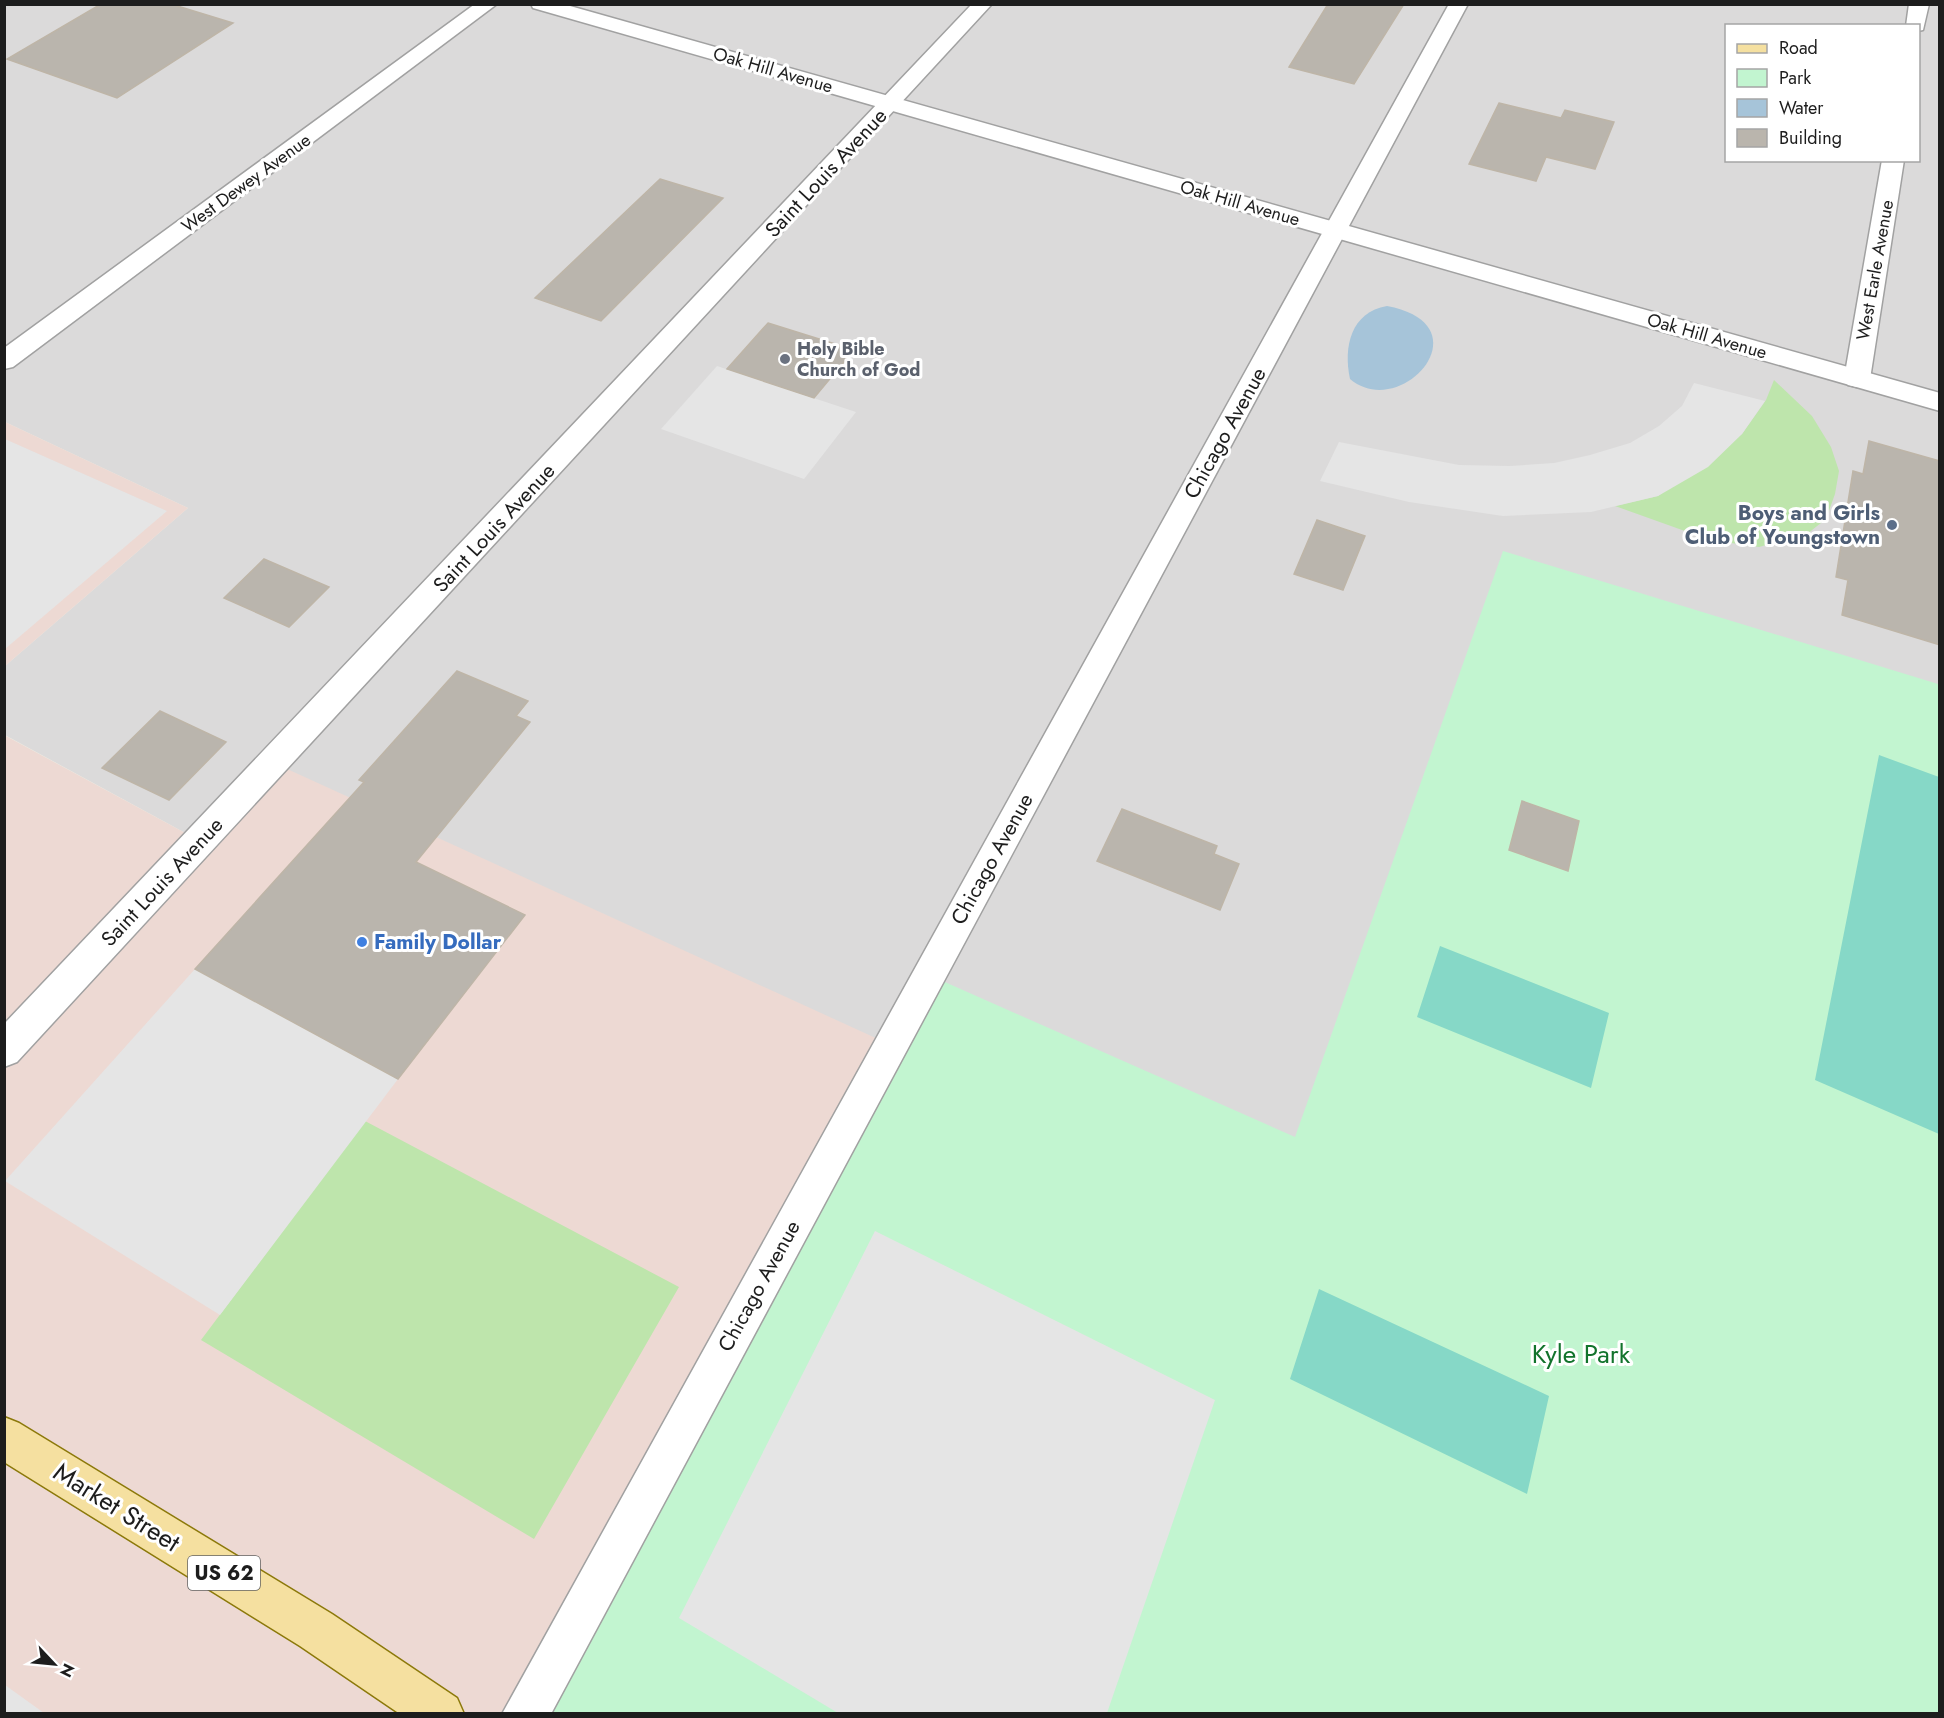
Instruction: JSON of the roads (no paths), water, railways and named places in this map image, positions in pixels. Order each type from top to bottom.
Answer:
[{"type":"main road","name":"Market Street","points":[[6,1441],[316,1630],[441,1713]]},
{"type":"street","name":"West Dewey Avenue","points":[[4,361],[488,4]]},
{"type":"street","name":"Oak Hill Avenue","points":[[540,4],[1940,402]]},
{"type":"street","name":"Saint Louis Avenue","points":[[4,1050],[983,4]]},
{"type":"street","name":"Chicago Avenue","points":[[525,1713],[1459,4]]},
{"type":"street","points":[[1916,24],[1919,4]]},
{"type":"street","name":"West Earle Avenue","points":[[1857,379],[1893,162]]},
{"type":"water","points":[[1387,306],[1416,316],[1431,331],[1433,349],[1425,366],[1410,380],[1391,388],[1370,389],[1350,379],[1349,343],[1352,333],[1365,315]]},
{"type":"place","name":"Holy Bible Church of God","points":[[785,359]]},
{"type":"place","name":"Boys and Girls Club of Youngstown","points":[[1892,525]]},
{"type":"place","name":"Family Dollar","points":[[362,942]]},
{"type":"park label","name":"Kyle Park","points":[[1581,1354]]}]
